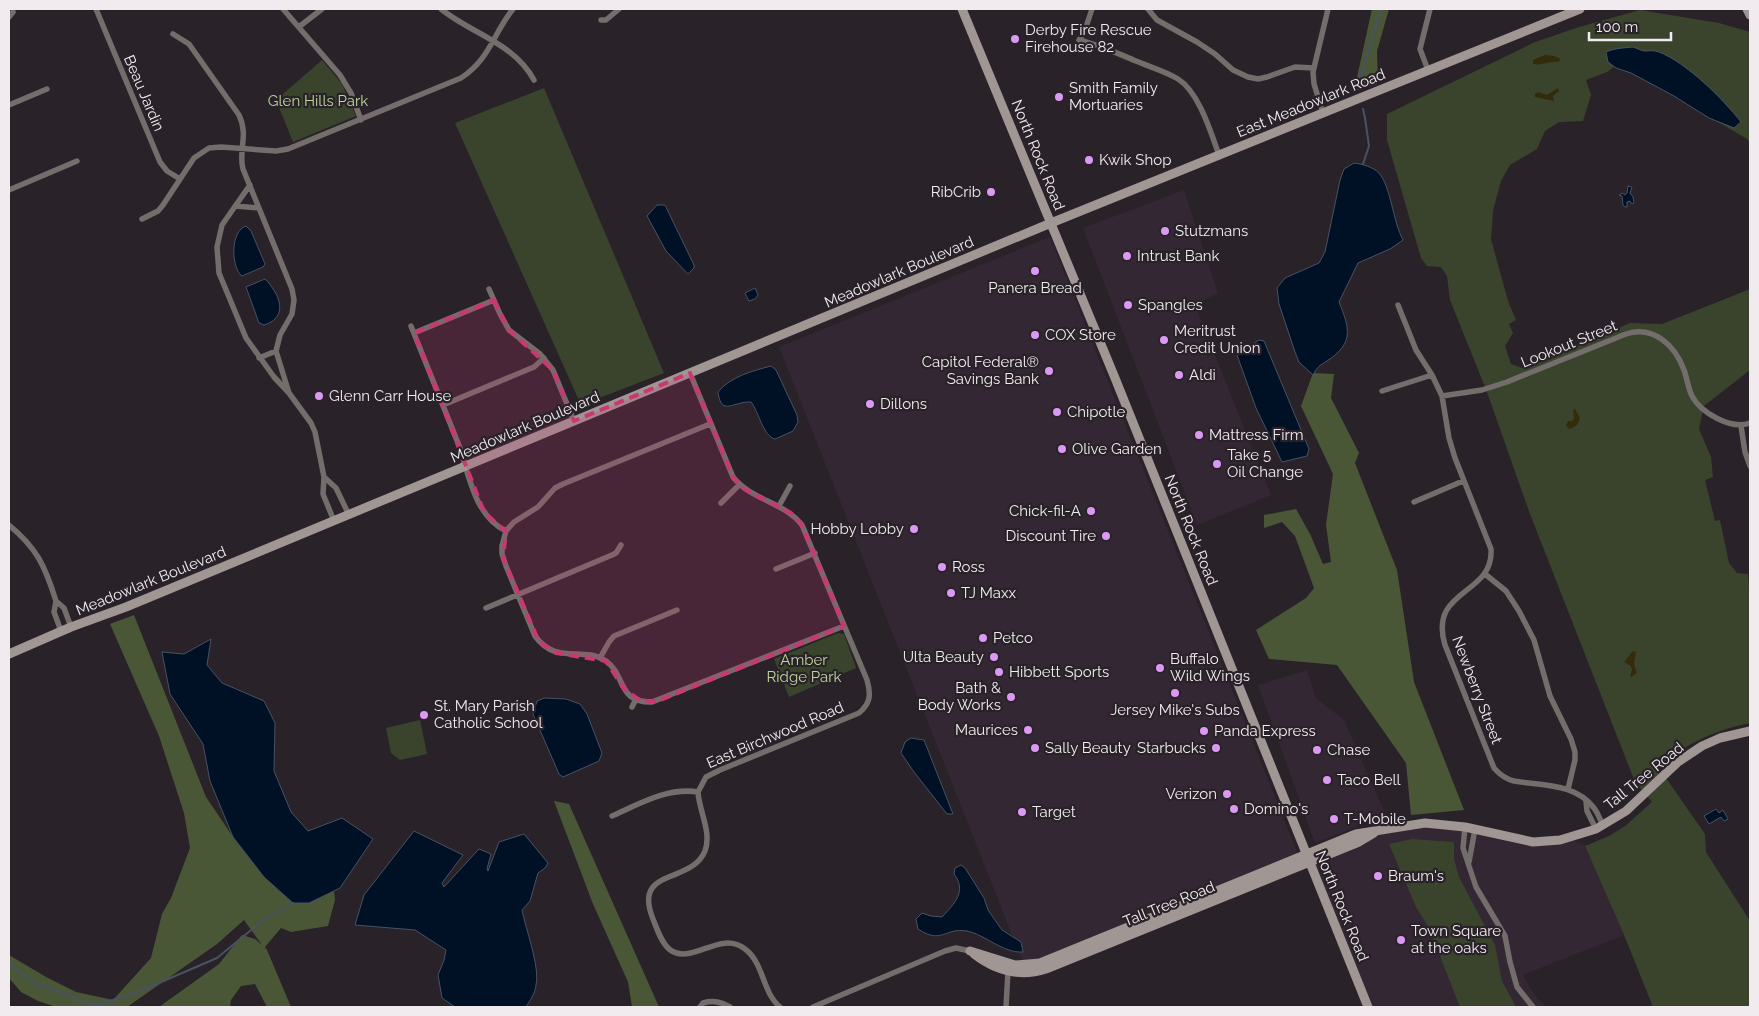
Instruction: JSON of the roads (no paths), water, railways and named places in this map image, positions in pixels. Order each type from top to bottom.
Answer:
[{"type":"street","name":"Beau Jardin","points":[[96,9],[160,162],[167,171],[180,179]]},
{"type":"street","points":[[283,9],[300,26],[340,74],[351,94],[361,120]]},
{"type":"street","points":[[300,26],[322,9]]},
{"type":"street","points":[[441,9],[518,59],[534,80]]},
{"type":"street","points":[[142,220],[158,211],[194,158],[202,151],[214,147],[281,151],[461,78],[483,59],[513,9]]},
{"type":"street","points":[[601,20],[606,20],[619,9]]},
{"type":"street","name":"North Rock Road","points":[[962,9],[1122,395],[1368,1007]]},
{"type":"street","points":[[1092,9],[1084,33],[1079,40],[1096,44],[1166,72],[1181,80],[1203,111],[1219,156]]},
{"type":"street","points":[[1148,9],[1157,20],[1197,42],[1215,54],[1233,70],[1248,77],[1268,77],[1296,67],[1314,68]]},
{"type":"street","points":[[1323,113],[1314,84],[1314,68],[1328,9]]},
{"type":"street","points":[[1428,70],[1420,49],[1430,9]]},
{"type":"street","name":"East Meadowlark Road","points":[[1051,223],[1219,156],[1564,12],[1580,9]]},
{"type":"street","points":[[1747,9],[1750,15]]},
{"type":"street","points":[[173,34],[185,40],[193,49],[239,115],[244,129],[242,164],[292,290],[294,300],[292,314],[280,335],[276,350],[289,393]]},
{"type":"street","points":[[9,105],[47,89]]},
{"type":"street","points":[[9,190],[78,161]]},
{"type":"street","points":[[250,185],[222,225],[217,247],[219,272],[246,338],[259,358],[289,393],[311,423],[315,432],[324,477],[324,494],[334,521]]},
{"type":"street","points":[[235,206],[259,208]]},
{"type":"street","name":"Meadowlark Boulevard","points":[[9,654],[61,631],[126,607],[349,515],[1051,223]]},
{"type":"street","points":[[490,289],[509,330],[544,358],[553,370],[574,421]]},
{"type":"street","points":[[414,333],[494,300]]},
{"type":"street","points":[[1398,305],[1416,350],[1432,375],[1442,396],[1449,438],[1463,480],[1491,548],[1491,560],[1485,574],[1510,597],[1527,625],[1534,640],[1550,696],[1571,738],[1575,760],[1568,789]]},
{"type":"street","points":[[411,326],[484,512],[495,524],[506,531]]},
{"type":"street","name":"Lookout Street","points":[[1442,396],[1482,390],[1507,382],[1626,334],[1635,331],[1646,331],[1661,338],[1676,355],[1683,367],[1691,394],[1697,403],[1723,422],[1741,426]]},
{"type":"street","points":[[259,358],[276,350]]},
{"type":"street","points":[[443,405],[534,367],[544,358]]},
{"type":"street","points":[[690,373],[729,470],[739,485],[791,513],[802,525],[844,626],[658,701],[647,702],[636,699],[624,689],[611,666],[600,658],[556,653],[543,646],[532,631],[502,554],[502,546],[506,531],[516,520],[538,507],[556,488],[710,424]]},
{"type":"street","points":[[1382,392],[1432,375]]},
{"type":"street","points":[[1750,423],[1741,426],[1745,452],[1750,466]]},
{"type":"street","points":[[324,477],[336,488],[349,515]]},
{"type":"street","points":[[1414,502],[1463,480]]},
{"type":"street","points":[[721,503],[739,485]]},
{"type":"street","points":[[779,506],[790,486]]},
{"type":"street","points":[[9,525],[23,536],[35,550],[46,572],[56,601],[54,612],[61,631]]},
{"type":"street","points":[[486,608],[612,555],[616,553],[621,545]]},
{"type":"street","points":[[776,569],[815,553]]},
{"type":"street","name":"Newberry Street","points":[[1485,574],[1480,581],[1455,598],[1447,610],[1443,630],[1445,646],[1494,768],[1507,779],[1568,789],[1575,792],[1594,807],[1599,827]]},
{"type":"street","points":[[56,601],[64,608],[71,627]]},
{"type":"street","points":[[600,658],[614,636],[677,610]]},
{"type":"street","name":"East Birchwood Road","points":[[698,792],[706,777],[859,712],[869,706],[870,689],[844,626]]},
{"type":"street","points":[[632,707],[636,699]]},
{"type":"street","name":"Tall Tree Road","points":[[970,951],[982,960],[1008,971],[1020,973],[1046,969],[1308,858],[1356,834],[1425,823],[1470,828],[1533,842],[1560,840],[1599,827],[1626,811],[1678,762],[1694,752],[1720,738],[1750,731]]},
{"type":"street","points":[[612,816],[671,792],[685,790],[698,792],[707,834],[705,851],[694,865],[659,881],[653,886],[649,892],[648,899],[651,915],[664,943],[673,952],[689,954],[728,943],[744,948],[754,958],[772,1005],[780,1007]]},
{"type":"street","points":[[1469,864],[1470,828]]},
{"type":"street","points":[[1470,828],[1463,848],[1476,887],[1505,936],[1517,987],[1533,1007]]},
{"type":"street","name":"Tall Tree Road","points":[[813,1007],[956,948],[1015,965],[1040,963],[1308,858]]},
{"type":"street","points":[[1006,1007],[1008,971]]},
{"type":"street","points":[[700,1007],[703,1003],[715,1001],[730,1007]]},
{"type":"water","points":[[1633,47],[1644,51],[1659,52],[1681,64],[1715,93],[1741,122],[1734,128],[1709,118],[1674,96],[1631,73],[1616,68],[1608,62],[1606,52]]},
{"type":"water","points":[[1354,163],[1374,169],[1383,179],[1403,240],[1390,249],[1358,263],[1339,302],[1346,320],[1346,342],[1313,375],[1299,362],[1279,304],[1277,288],[1285,278],[1319,263],[1325,252],[1340,180],[1344,169]]},
{"type":"water","points":[[1628,186],[1632,187],[1630,193],[1634,203],[1627,202],[1627,207],[1625,207],[1622,196],[1619,195],[1627,193]]},
{"type":"water","points":[[657,205],[665,205],[694,265],[694,268],[688,274],[666,251],[647,216]]},
{"type":"water","points":[[246,226],[251,231],[265,264],[263,267],[242,276],[236,266],[234,250],[237,235]]},
{"type":"water","points":[[265,279],[274,291],[280,304],[277,316],[264,325],[259,323],[246,287]]},
{"type":"water","points":[[755,288],[758,295],[755,299],[749,301],[745,293]]},
{"type":"water","points":[[1259,340],[1264,341],[1309,449],[1307,456],[1282,462],[1256,408],[1237,355]]},
{"type":"water","points":[[771,366],[776,370],[797,415],[798,422],[793,431],[775,439],[764,429],[751,402],[725,406],[720,400],[718,392],[723,386],[736,378]]},
{"type":"water","points":[[211,639],[207,665],[222,683],[264,701],[275,723],[274,771],[291,812],[308,831],[342,818],[373,839],[340,888],[309,903],[293,903],[264,877],[233,837],[210,781],[203,744],[170,694],[162,652],[184,654]]},
{"type":"water","points":[[544,698],[566,699],[580,704],[587,714],[602,753],[599,761],[563,777],[559,774],[533,714],[537,701]]},
{"type":"water","points":[[911,738],[924,740],[953,814],[947,814],[901,753],[905,742]]},
{"type":"water","points":[[1716,809],[1719,813],[1723,810],[1728,819],[1724,821],[1721,817],[1709,824],[1704,816]]},
{"type":"water","points":[[414,831],[463,855],[442,883],[444,887],[479,849],[491,854],[488,871],[499,842],[524,834],[548,863],[538,873],[530,901],[522,910],[537,977],[535,991],[526,1007],[455,1007],[442,998],[438,975],[446,950],[415,930],[355,925],[364,895]]},
{"type":"water","points":[[961,865],[965,868],[984,898],[988,910],[1002,930],[1021,942],[1023,952],[1008,950],[967,931],[953,931],[933,936],[918,929],[916,919],[922,913],[942,917],[955,902],[958,897],[959,886],[954,874],[955,868]]},
{"type":"waterway","points":[[1355,87],[1362,72],[1381,9]]},
{"type":"waterway","points":[[1363,109],[1369,146],[1363,164]]},
{"type":"waterway","points":[[9,962],[20,973],[39,985],[67,994],[80,1001],[97,1005],[138,992],[217,958],[262,921],[293,903]]},
{"type":"place","name":"Derby Fire Rescue Firehouse 82","points":[[1015,39]]},
{"type":"place","name":"Smith Family Mortuaries","points":[[1059,97]]},
{"type":"place","name":"Kwik Shop","points":[[1089,160]]},
{"type":"place","name":"RibCrib","points":[[991,192]]},
{"type":"place","name":"Stutzmans","points":[[1165,231]]},
{"type":"place","name":"Intrust Bank","points":[[1127,256]]},
{"type":"place","name":"Panera Bread","points":[[1035,271]]},
{"type":"place","name":"Spangles","points":[[1128,305]]},
{"type":"place","name":"COX Store","points":[[1035,335]]},
{"type":"place","name":"Meritrust Credit Union","points":[[1164,340]]},
{"type":"place","name":"Capitol Federal® Savings Bank","points":[[1049,371]]},
{"type":"place","name":"Aldi","points":[[1179,375]]},
{"type":"place","name":"Glenn Carr House","points":[[319,396]]},
{"type":"place","name":"Dillons","points":[[870,404]]},
{"type":"place","name":"Chipotle","points":[[1057,412]]},
{"type":"place","name":"Mattress Firm","points":[[1199,435]]},
{"type":"place","name":"Olive Garden","points":[[1062,449]]},
{"type":"place","name":"Take 5 Oil Change","points":[[1217,464]]},
{"type":"place","name":"Chick-fil-A","points":[[1091,511]]},
{"type":"place","name":"Hobby Lobby","points":[[914,529]]},
{"type":"place","name":"Discount Tire","points":[[1106,536]]},
{"type":"place","name":"Ross","points":[[942,567]]},
{"type":"place","name":"TJ Maxx","points":[[951,593]]},
{"type":"place","name":"Petco","points":[[983,638]]},
{"type":"place","name":"Ulta Beauty","points":[[994,657]]},
{"type":"place","name":"Buffalo Wild Wings","points":[[1160,668]]},
{"type":"place","name":"Hibbett Sports","points":[[999,672]]},
{"type":"place","name":"Jersey Mike's Subs","points":[[1175,693]]},
{"type":"place","name":"Bath & Body Works","points":[[1011,697]]},
{"type":"place","name":"St. Mary Parish Catholic School","points":[[424,715]]},
{"type":"place","name":"Maurices","points":[[1028,730]]},
{"type":"place","name":"Panda Express","points":[[1204,731]]},
{"type":"place","name":"Sally Beauty","points":[[1035,748]]},
{"type":"place","name":"Starbucks","points":[[1216,748]]},
{"type":"place","name":"Chase","points":[[1317,750]]},
{"type":"place","name":"Taco Bell","points":[[1327,780]]},
{"type":"place","name":"Verizon","points":[[1227,794]]},
{"type":"place","name":"Domino's","points":[[1234,809]]},
{"type":"place","name":"Target","points":[[1022,812]]},
{"type":"place","name":"T-Mobile","points":[[1334,819]]},
{"type":"place","name":"Braum's","points":[[1378,876]]},
{"type":"place","name":"Town Square at the oaks","points":[[1401,940]]},
{"type":"park label","name":"Glen Hills Park","points":[[318,101]]},
{"type":"park label","name":"Amber Ridge Park","points":[[804,668]]}]
